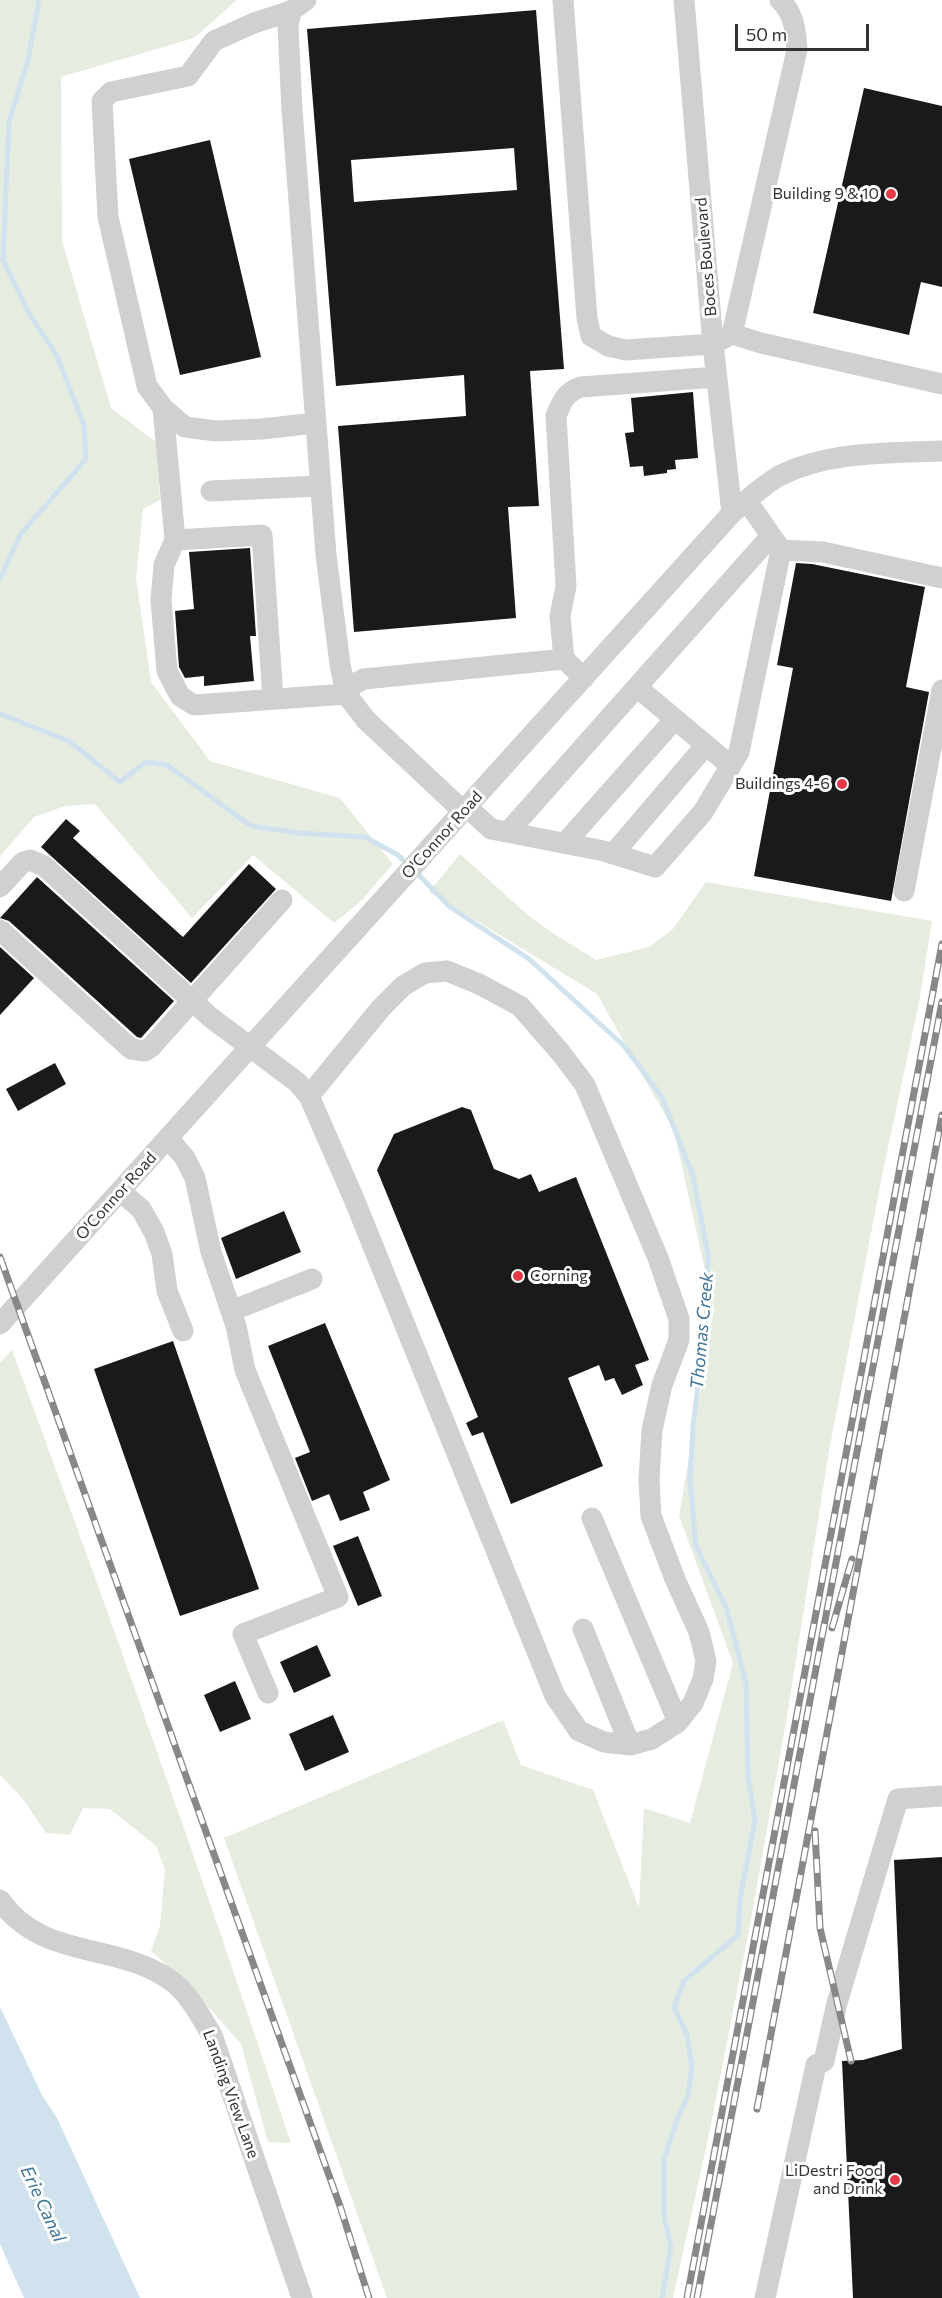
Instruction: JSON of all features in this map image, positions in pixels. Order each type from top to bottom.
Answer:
[{"type":"street","points":[[563,0],[587,318],[591,336],[608,346],[627,350],[723,339],[772,346],[942,384]]},
{"type":"street","name":"Boces Boulevard","points":[[684,0],[723,339],[717,377],[740,507]]},
{"type":"street","points":[[723,339],[796,50],[796,29],[787,6],[780,0]]},
{"type":"street","points":[[299,6],[288,26],[292,111],[330,599],[346,694],[366,720],[465,809],[491,829],[613,854],[655,867],[703,812],[739,752],[776,543]]},
{"type":"street","points":[[299,6],[254,23],[214,42],[188,75],[111,92],[102,101],[108,217],[147,386],[163,408],[185,427],[216,431],[315,423]]},
{"type":"street","points":[[584,678],[564,659],[560,616],[566,586],[556,416],[562,399],[572,390],[581,387],[717,377]]},
{"type":"street","points":[[163,408],[175,540],[164,565],[161,600],[167,671],[180,696],[194,705],[346,694],[354,684],[364,679],[564,659]]},
{"type":"street","name":"O'Connor Road","points":[[0,1324],[740,507],[762,487],[780,476],[825,460],[857,454],[942,452]]},
{"type":"street","points":[[211,491],[320,486]]},
{"type":"street","points":[[740,507],[776,543],[942,578]]},
{"type":"street","points":[[175,540],[262,535],[273,699]]},
{"type":"street","points":[[508,832],[638,688],[776,543]]},
{"type":"street","points":[[638,688],[731,766]]},
{"type":"street","points":[[904,891],[942,690]]},
{"type":"street","points":[[565,843],[675,719]]},
{"type":"street","points":[[613,854],[706,745]]},
{"type":"street","points":[[0,887],[23,862],[30,860],[38,862],[232,1035],[251,1046],[297,1082],[309,1096],[363,1221],[555,1696],[579,1731],[604,1742],[630,1745],[652,1739],[678,1722],[693,1703],[703,1679],[706,1661],[699,1632],[675,1579],[651,1516],[649,1480],[652,1430],[662,1385],[679,1340],[678,1319],[658,1258],[585,1085],[520,1006],[479,984],[447,971],[425,973],[403,986],[381,1008],[309,1096]]},
{"type":"street","points":[[0,930],[131,1049],[145,1051],[193,1001],[282,900]]},
{"type":"street","points":[[168,1138],[185,1158],[195,1178],[211,1252],[231,1311],[245,1370],[338,1597],[243,1634],[268,1693]]},
{"type":"street","points":[[120,1191],[141,1209],[154,1233],[162,1254],[167,1291],[183,1331]]},
{"type":"street","points":[[231,1311],[312,1279]]},
{"type":"street","points":[[592,1518],[678,1722]]},
{"type":"street","points":[[583,1629],[630,1745]]},
{"type":"street","points":[[765,2298],[816,2065],[824,2061],[837,2003],[898,1799],[942,1796]]},
{"type":"street","name":"Landing View Lane","points":[[0,1900],[19,1920],[37,1933],[60,1944],[131,1960],[152,1969],[172,1981],[189,1999],[212,2035],[302,2298]]},
{"type":"shaded area","points":[[0,0],[237,0],[194,38],[61,77],[62,241],[111,408],[156,442],[160,500],[143,509],[136,578],[151,682],[210,761],[340,798],[393,864],[360,902],[334,923],[253,855],[192,918],[95,804],[65,806],[34,817],[0,856]]},
{"type":"shaded area","points":[[460,854],[528,915],[596,960],[649,947],[673,929],[706,882],[932,921],[919,1003],[883,1171],[829,1451],[787,1716],[749,1930],[708,2139],[673,2298],[387,2298],[224,1838],[503,1720],[521,1765],[593,1790],[639,1908],[644,1808],[690,1823],[733,1663],[679,1516],[714,1310],[674,1131],[597,994],[429,892]]},
{"type":"shaded area","points":[[12,1350],[155,1745],[291,2143],[268,2142],[241,2044],[190,1986],[151,1951],[160,1926],[165,1869],[156,1846],[110,1809],[83,1808],[70,1835],[46,1833],[23,1799],[0,1775],[0,1363]]},
{"type":"water","name":"Erie Canal","points":[[0,2007],[42,2095],[57,2118],[140,2298],[24,2298],[0,2244]]},
{"type":"building","points":[[536,10],[564,369],[530,371],[539,506],[508,507],[516,618],[354,632],[338,426],[466,416],[464,375],[336,386],[307,29]],"holes":[[[514,148],[517,190],[354,202],[351,160]]]},
{"type":"building","name":"Building 9 & 10","points":[[864,88],[942,106],[942,287],[921,282],[909,335],[813,313]]},
{"type":"building","points":[[210,140],[261,357],[180,375],[129,159]]},
{"type":"building","points":[[693,392],[698,458],[675,460],[676,469],[667,470],[667,473],[644,476],[643,466],[630,467],[625,433],[634,432],[631,398]]},
{"type":"building","points":[[250,548],[256,636],[250,636],[254,681],[204,686],[204,676],[185,678],[179,667],[175,611],[194,609],[189,552]]},
{"type":"building","name":"Buildings 4-6","points":[[796,563],[812,564],[925,587],[906,687],[929,692],[891,901],[754,876],[793,668],[777,665]]},
{"type":"building","points":[[66,819],[80,831],[73,838],[183,937],[249,864],[276,889],[191,983],[41,847]]},
{"type":"building","points":[[37,877],[174,1001],[141,1038],[137,1037],[9,921],[0,918]]},
{"type":"building","points":[[0,947],[34,978],[0,1015]]},
{"type":"building","points":[[55,1063],[66,1084],[18,1111],[6,1089]]},
{"type":"building","name":"Corning","points":[[462,1107],[471,1110],[494,1169],[519,1179],[531,1174],[539,1192],[576,1177],[649,1360],[635,1365],[643,1385],[622,1395],[614,1378],[605,1381],[599,1365],[568,1378],[603,1466],[511,1504],[483,1432],[472,1436],[466,1423],[478,1417],[377,1170],[394,1134]]},
{"type":"building","points":[[284,1211],[301,1252],[236,1279],[221,1238]]},
{"type":"building","points":[[325,1323],[390,1480],[363,1492],[370,1510],[340,1521],[329,1494],[312,1501],[295,1458],[310,1452],[268,1346]]},
{"type":"building","points":[[173,1341],[259,1589],[180,1616],[94,1369]]},
{"type":"building","points":[[358,1536],[382,1596],[358,1606],[333,1546]]},
{"type":"building","points":[[317,1645],[331,1676],[294,1693],[280,1662]]},
{"type":"building","points":[[235,1681],[251,1719],[220,1732],[204,1695]]},
{"type":"building","points":[[333,1715],[349,1752],[305,1771],[289,1734]]},
{"type":"building","name":"LiDestri Food and Drink","points":[[942,1857],[942,2298],[853,2298],[842,2061],[863,2060],[902,2049],[894,1860]]},
{"type":"waterway","name":"Thomas Creek","points":[[0,579],[20,535],[86,459],[84,425],[57,356],[29,313],[3,260],[9,122],[28,60],[39,0]]},
{"type":"waterway","name":"Thomas Creek","points":[[0,714],[69,741],[120,782],[146,762],[167,765],[251,826],[299,833],[365,837],[398,855],[408,865]]},
{"type":"waterway","name":"Thomas Creek","points":[[415,871],[450,907],[529,959],[624,1046],[662,1097],[693,1176],[708,1255],[706,1321],[693,1426],[690,1480],[696,1546],[726,1607],[746,1683],[748,1776],[755,1820],[740,1899],[738,1935],[684,1981],[674,2007],[687,2035],[692,2067],[688,2095],[664,2159],[664,2216],[671,2247],[662,2298]]},
{"type":"railway","points":[[687,2298],[942,944]]},
{"type":"railway","points":[[697,2298],[942,1002]]},
{"type":"railway","points":[[757,2109],[942,1115]]},
{"type":"railway","points":[[0,1257],[340,2206],[369,2298]]},
{"type":"railway","points":[[832,1628],[852,1559]]},
{"type":"railway","points":[[815,1831],[820,1928],[851,2061]]},
{"type":"place","name":"Building 9 & 10","points":[[891,194]]},
{"type":"place","name":"Buildings 4-6","points":[[842,784]]},
{"type":"place","name":"Corning","points":[[518,1276]]},
{"type":"place","name":"LiDestri Food and Drink","points":[[895,2180]]}]
